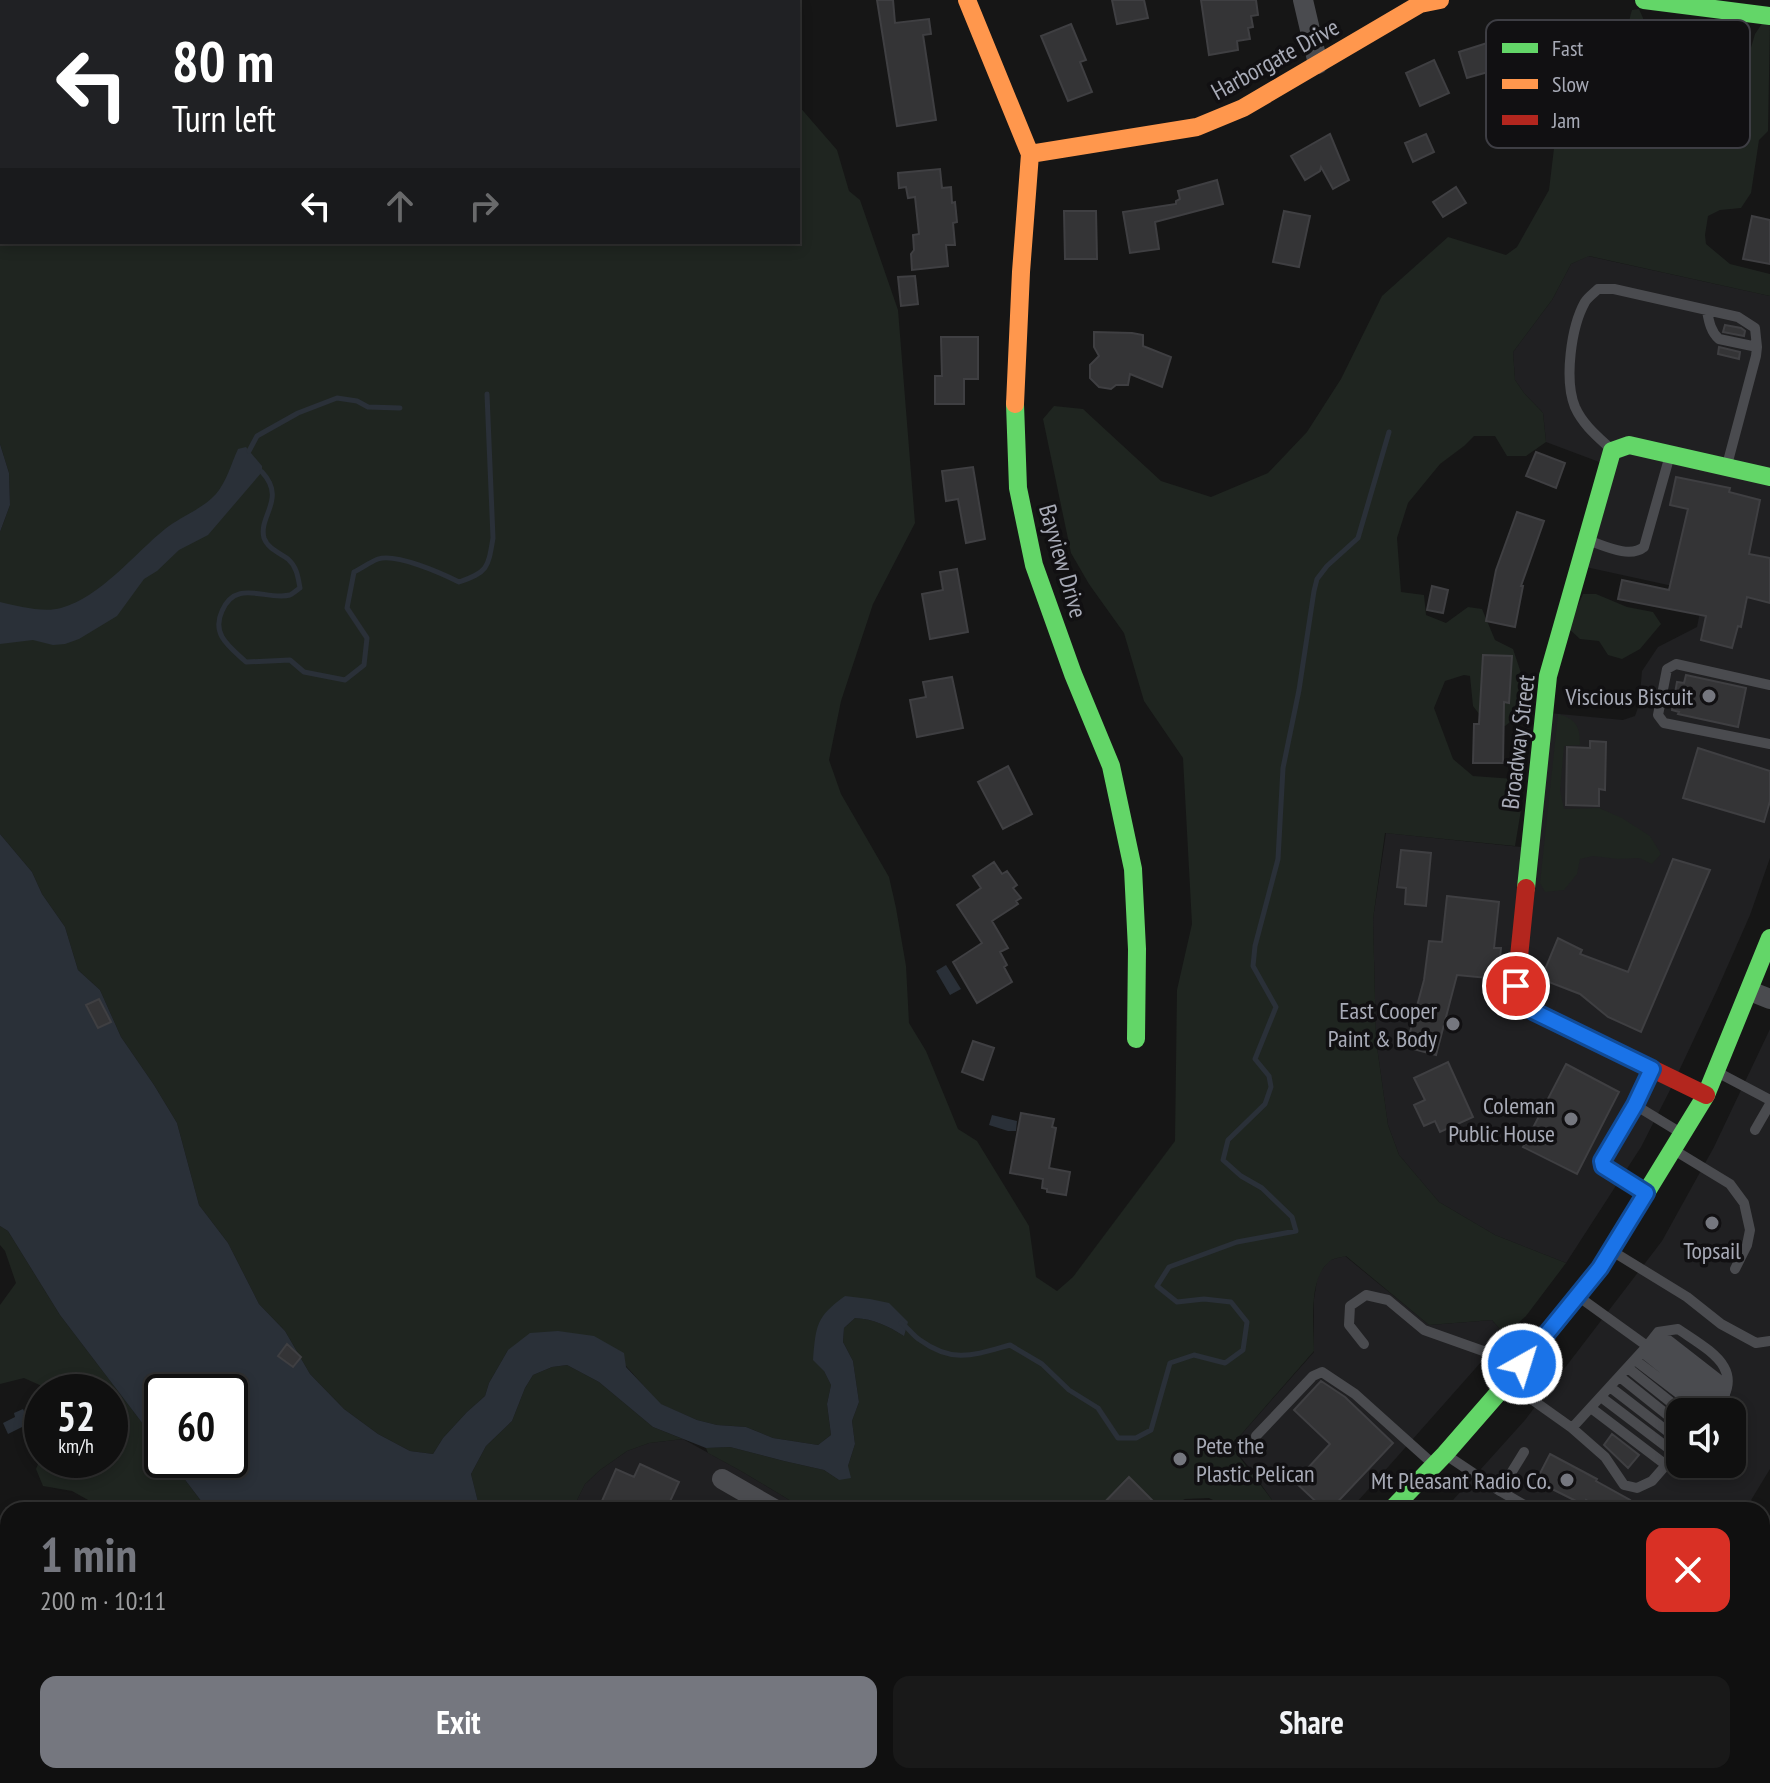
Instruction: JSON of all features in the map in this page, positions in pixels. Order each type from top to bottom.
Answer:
[{"type":"street","name":"Bayview Drive","points":[[967,0],[1030,154],[1015,404],[1018,488],[1034,565],[1073,674],[1111,766],[1133,869],[1137,949],[1136,1039]]},
{"type":"street","points":[[1303,0],[1318,64]]},
{"type":"street","name":"Harborgate Drive","points":[[1030,154],[1197,127],[1243,108],[1420,4],[1440,0]]},
{"type":"street","points":[[1644,0],[1770,16]]},
{"type":"street","points":[[1612,451],[1629,445],[1770,477]]},
{"type":"street","name":"Broadway Street","points":[[1612,451],[1548,676],[1516,986],[1533,1011],[1706,1095]]},
{"type":"street","points":[[1399,1502],[1508,1382],[1600,1268],[1706,1095],[1770,938]]},
{"type":"street","points":[[1750,991],[1770,999]]},
{"type":"street","points":[[722,1479],[762,1502]]},
{"type":"lane","points":[[1612,451],[1589,428],[1574,405],[1570,379],[1573,329],[1586,299],[1598,289],[1614,289],[1738,317],[1755,328],[1757,347],[1726,467]]},
{"type":"lane","points":[[1707,311],[1709,323],[1719,339],[1757,347]]},
{"type":"lane","points":[[1587,540],[1630,553],[1644,547],[1670,453]]},
{"type":"lane","points":[[1770,685],[1676,664],[1667,669],[1658,715],[1664,723],[1770,744]]},
{"type":"lane","points":[[1646,1193],[1603,1166],[1602,1161],[1652,1069]]},
{"type":"lane","points":[[1716,1071],[1770,1102],[1755,1130]]},
{"type":"lane","points":[[1635,1105],[1730,1184],[1744,1203],[1750,1230],[1747,1245],[1735,1269]]},
{"type":"lane","points":[[1611,1250],[1687,1297],[1721,1324],[1756,1343],[1770,1341]]},
{"type":"lane","points":[[1364,1344],[1349,1325],[1350,1306],[1366,1295],[1388,1300],[1424,1330],[1522,1364]]},
{"type":"lane","points":[[1577,1296],[1640,1354],[1709,1398]]},
{"type":"lane","points":[[1572,1428],[1640,1354],[1678,1329],[1718,1356],[1728,1374],[1719,1398]]},
{"type":"lane","points":[[1640,1354],[1709,1398]]},
{"type":"lane","points":[[1640,1354],[1709,1398]]},
{"type":"lane","points":[[1640,1354],[1673,1398]]},
{"type":"lane","points":[[1640,1354],[1666,1400]]},
{"type":"lane","points":[[1256,1436],[1313,1376],[1322,1372],[1440,1460],[1519,1502]]},
{"type":"lane","points":[[1508,1382],[1572,1428],[1605,1457],[1624,1485],[1637,1488],[1652,1481],[1666,1465],[1591,1408]]},
{"type":"lane","points":[[1610,1387],[1666,1430]]},
{"type":"lane","points":[[1601,1397],[1666,1443]]},
{"type":"lane","points":[[1500,1491],[1524,1452]]},
{"type":"shaded area","points":[[1639,9],[1643,20],[1630,20],[1632,10]]},
{"type":"shaded area","points":[[1770,21],[1768,131],[1759,140],[1751,193],[1741,208],[1720,210],[1708,216],[1705,235],[1706,244],[1730,264],[1770,274],[1770,296],[1589,256],[1571,264],[1552,300],[1513,352],[1515,380],[1543,413],[1546,442],[1526,456],[1507,456],[1495,436],[1474,436],[1440,464],[1408,503],[1397,538],[1401,592],[1424,595],[1426,615],[1446,623],[1468,607],[1482,609],[1495,640],[1513,649],[1522,676],[1519,715],[1505,726],[1486,723],[1473,706],[1470,676],[1445,681],[1434,708],[1453,759],[1473,776],[1514,779],[1521,810],[1515,846],[1385,833],[1373,919],[1376,1040],[1388,1125],[1399,1155],[1439,1202],[1495,1235],[1566,1263],[1526,1316],[1505,1335],[1492,1320],[1429,1325],[1346,1256],[1330,1261],[1317,1281],[1315,1292],[1314,1351],[1231,1446],[1274,1502],[1217,1502],[1209,1498],[1179,1502],[793,1502],[708,1453],[706,1448],[730,1447],[824,1470],[839,1480],[848,1466],[855,1444],[852,1421],[859,1402],[853,1361],[843,1342],[844,1328],[855,1318],[881,1324],[904,1336],[845,1296],[824,1371],[831,1385],[827,1404],[831,1435],[818,1445],[773,1438],[746,1427],[697,1420],[660,1404],[626,1366],[508,1350],[485,1396],[443,1438],[433,1454],[410,1451],[378,1434],[344,1409],[310,1374],[285,1331],[259,1304],[228,1243],[199,1205],[177,1123],[121,1037],[100,990],[78,970],[65,927],[42,894],[32,872],[0,834],[0,532],[10,505],[9,473],[0,444],[0,244],[800,244],[800,107],[837,150],[849,191],[860,200],[898,310],[915,523],[873,604],[841,701],[829,760],[841,794],[889,877],[906,966],[909,1023],[926,1051],[958,1129],[977,1141],[1029,1226],[1036,1277],[1057,1291],[1073,1277],[1175,1141],[1177,990],[1192,924],[1183,758],[1144,701],[1124,633],[1071,553],[1043,419],[1054,406],[1083,409],[1161,481],[1211,497],[1268,473],[1307,432],[1341,379],[1382,296],[1448,237],[1506,255],[1517,247],[1549,190],[1554,148],[1750,148],[1750,51],[1763,22]]},
{"type":"shaded area","points":[[1588,256],[1770,296],[1770,858],[1750,915],[1670,1090],[1641,1147],[1566,1263],[1495,1235],[1439,1202],[1399,1155],[1388,1125],[1376,1040],[1373,919],[1386,833],[1521,847],[1538,712],[1623,720],[1635,716],[1642,671],[1658,647],[1697,627],[1703,597],[1700,592],[1572,564],[1602,463],[1546,442],[1543,413],[1515,380],[1513,352],[1552,300],[1571,264]]},
{"type":"shaded area","points":[[0,444],[9,473],[10,505],[0,532]]},
{"type":"shaded area","points":[[246,447],[262,466],[262,472],[208,535],[179,550],[144,579],[117,616],[65,644],[53,645],[33,640],[0,644],[0,602],[47,610],[61,608],[90,595],[165,529],[211,499],[223,484],[238,449]]},
{"type":"shaded area","points":[[1583,594],[1596,594],[1627,607],[1653,612],[1661,624],[1640,649],[1622,659],[1608,655],[1599,641],[1580,639],[1568,628]]},
{"type":"shaded area","points":[[1558,714],[1573,721],[1580,738],[1580,745],[1564,746],[1560,790],[1564,809],[1599,808],[1622,818],[1650,836],[1661,854],[1652,864],[1639,858],[1593,856],[1580,859],[1577,874],[1564,890],[1545,892],[1540,883]]},
{"type":"shaded area","points":[[0,834],[32,872],[42,894],[65,927],[78,970],[100,990],[121,1037],[177,1123],[199,1205],[228,1243],[259,1304],[285,1331],[310,1374],[344,1409],[378,1434],[410,1451],[433,1454],[443,1438],[485,1396],[508,1350],[530,1333],[558,1331],[594,1336],[624,1353],[626,1367],[661,1404],[697,1420],[746,1427],[773,1438],[818,1445],[831,1435],[827,1404],[831,1385],[824,1371],[813,1360],[815,1338],[823,1316],[845,1296],[889,1303],[908,1322],[904,1336],[881,1324],[855,1318],[844,1328],[843,1342],[853,1361],[859,1402],[852,1421],[855,1444],[848,1466],[851,1478],[839,1480],[824,1470],[730,1447],[706,1448],[653,1427],[599,1382],[567,1365],[533,1375],[512,1421],[486,1446],[471,1474],[478,1502],[202,1502],[184,1478],[248,1478],[248,1374],[144,1374],[144,1425],[128,1404],[128,1374],[105,1374],[60,1315],[8,1231],[0,1226]]},
{"type":"shaded area","points":[[946,965],[961,989],[950,995],[936,971]]},
{"type":"shaded area","points":[[1770,1029],[1770,1469],[1750,1502],[1451,1502],[1525,1420],[1662,1241],[1714,1147]]},
{"type":"shaded area","points":[[992,1115],[1017,1121],[1016,1131],[989,1125]]},
{"type":"shaded area","points":[[0,1226],[8,1231],[60,1315],[105,1374],[24,1374],[24,1378],[0,1384],[0,1305],[16,1283],[0,1245]]},
{"type":"shaded area","points":[[1345,1256],[1429,1325],[1492,1320],[1505,1335],[1357,1502],[1274,1502],[1231,1446],[1314,1352],[1314,1299],[1318,1274],[1330,1260]]},
{"type":"shaded area","points":[[567,1365],[599,1382],[653,1427],[683,1439],[649,1443],[627,1451],[585,1484],[576,1502],[478,1502],[471,1474],[486,1446],[512,1421],[533,1375]]},
{"type":"shaded area","points":[[128,1404],[144,1425],[144,1478],[184,1478],[202,1502],[92,1502],[72,1491],[43,1486],[40,1478],[128,1478]]},
{"type":"shaded area","points":[[23,1409],[24,1426],[8,1434],[3,1423],[15,1417],[14,1413]]},
{"type":"shaded area","points":[[683,1439],[793,1502],[576,1502],[585,1484],[600,1470],[627,1451],[649,1443]]},
{"type":"building","points":[[877,0],[893,0],[895,23],[929,19],[931,34],[923,35],[936,120],[897,126]]},
{"type":"building","points":[[1112,0],[1144,0],[1148,18],[1117,24]]},
{"type":"building","points":[[1201,0],[1256,0],[1258,15],[1251,16],[1253,27],[1248,28],[1250,39],[1237,41],[1238,50],[1209,55]]},
{"type":"building","points":[[1071,24],[1086,60],[1080,62],[1092,92],[1068,101],[1041,36]]},
{"type":"building","points":[[1486,43],[1486,73],[1467,78],[1459,52]]},
{"type":"building","points":[[1434,60],[1449,93],[1420,106],[1406,73]]},
{"type":"building","points":[[1330,134],[1349,180],[1333,189],[1321,167],[1320,171],[1305,180],[1291,156]]},
{"type":"building","points":[[1426,134],[1434,152],[1413,162],[1405,143]]},
{"type":"building","points":[[940,169],[942,188],[951,187],[952,203],[955,202],[955,245],[946,245],[948,266],[912,270],[913,235],[919,234],[915,197],[908,198],[906,187],[899,188],[898,173]]},
{"type":"building","points":[[1217,180],[1223,204],[1155,222],[1159,249],[1130,253],[1123,212],[1176,204],[1180,199],[1178,191]]},
{"type":"building","points":[[1456,187],[1466,203],[1443,217],[1433,202]]},
{"type":"building","points":[[1064,211],[1096,211],[1097,259],[1065,259]]},
{"type":"building","points":[[1284,211],[1310,216],[1299,267],[1273,262]]},
{"type":"building","points":[[1752,216],[1770,220],[1770,264],[1743,259]]},
{"type":"building","points":[[915,276],[918,304],[901,306],[898,277]]},
{"type":"building","points":[[1725,325],[1741,328],[1745,331],[1744,336],[1723,332]]},
{"type":"building","points":[[1094,332],[1143,335],[1143,346],[1171,357],[1162,387],[1130,374],[1128,385],[1116,385],[1111,389],[1099,387],[1090,378],[1090,365],[1099,356],[1094,347]]},
{"type":"building","points":[[941,337],[978,337],[978,379],[964,379],[964,404],[935,404],[935,376],[942,376]]},
{"type":"building","points":[[1719,347],[1740,352],[1739,359],[1718,354]]},
{"type":"building","points":[[1536,452],[1565,463],[1556,488],[1526,476]]},
{"type":"building","points":[[973,467],[985,539],[966,543],[958,499],[946,501],[942,471]]},
{"type":"building","points":[[1676,477],[1730,488],[1729,492],[1760,500],[1749,554],[1770,558],[1770,603],[1747,597],[1741,627],[1738,626],[1732,648],[1701,640],[1706,616],[1618,599],[1622,580],[1669,590],[1688,509],[1670,505]]},
{"type":"building","points":[[1517,512],[1544,521],[1521,586],[1515,627],[1486,621],[1496,570]]},
{"type":"building","points":[[957,569],[968,632],[930,639],[922,594],[943,590],[940,572]]},
{"type":"building","points":[[1432,586],[1448,590],[1443,613],[1427,610]]},
{"type":"building","points":[[1483,655],[1512,656],[1509,703],[1504,702],[1503,763],[1473,763],[1474,724],[1479,724]]},
{"type":"building","name":"Viscious Biscuit","points":[[1686,675],[1746,688],[1738,727],[1672,710],[1677,682],[1684,683]]},
{"type":"building","points":[[952,677],[963,728],[917,737],[910,700],[926,697],[923,682]]},
{"type":"building","points":[[1590,741],[1606,742],[1605,790],[1599,789],[1599,806],[1566,805],[1567,747],[1590,748]]},
{"type":"building","points":[[1698,748],[1770,771],[1770,801],[1764,822],[1683,798]]},
{"type":"building","points":[[1008,766],[1032,814],[1003,829],[978,782]]},
{"type":"building","points":[[1401,850],[1431,853],[1426,906],[1405,904],[1406,888],[1397,887]]},
{"type":"building","points":[[1673,859],[1710,870],[1641,1032],[1608,1017],[1580,994],[1541,979],[1558,938],[1582,950],[1580,954],[1628,972]]},
{"type":"building","points":[[994,862],[1002,874],[1007,871],[1017,885],[1013,888],[1021,898],[1016,901],[1018,904],[992,921],[1008,948],[1000,952],[1012,982],[977,1003],[953,962],[982,943],[957,905],[981,888],[973,876]]},
{"type":"building","points":[[1447,896],[1499,902],[1494,948],[1501,948],[1498,979],[1457,975],[1436,1055],[1406,1047],[1424,980],[1429,941],[1442,942]]},
{"type":"building","points":[[99,999],[111,1022],[98,1028],[86,1005]]},
{"type":"building","points":[[973,1041],[994,1048],[983,1080],[962,1072]]},
{"type":"building","points":[[1448,1062],[1473,1117],[1440,1132],[1435,1121],[1424,1126],[1414,1105],[1425,1100],[1414,1078]]},
{"type":"building","name":"Coleman Public House","points":[[1566,1064],[1619,1092],[1577,1174],[1523,1147]]},
{"type":"building","points":[[1021,1113],[1054,1119],[1052,1127],[1056,1128],[1049,1168],[1070,1172],[1066,1195],[1047,1192],[1042,1188],[1043,1179],[1010,1173]]},
{"type":"building","points":[[287,1344],[301,1357],[293,1367],[278,1356]]},
{"type":"building","points":[[1321,1381],[1345,1397],[1393,1443],[1338,1502],[1316,1502],[1295,1482],[1330,1444],[1294,1410]]},
{"type":"building","points":[[1612,1434],[1639,1455],[1628,1468],[1604,1445]]},
{"type":"building","name":"Mt Pleasant Radio Co.","points":[[1550,1454],[1630,1500],[1578,1502],[1536,1481]]},
{"type":"building","points":[[640,1464],[679,1482],[670,1502],[602,1502],[616,1469],[634,1477]]},
{"type":"building","points":[[1129,1477],[1154,1502],[1105,1502]]},
{"type":"waterway","points":[[262,472],[272,491],[264,538],[271,548],[293,565],[300,588],[290,595],[281,596],[235,595],[228,601],[219,619],[221,634],[228,646],[246,662],[290,660],[304,672],[345,680],[364,665],[367,638],[347,608],[354,572],[386,558],[418,565],[459,582],[481,572],[488,562],[493,538],[487,394]]},
{"type":"waterway","points":[[249,451],[257,436],[298,413],[337,398],[357,401],[368,407],[400,408]]},
{"type":"waterway","points":[[901,1323],[932,1348],[953,1355],[974,1354],[1010,1345],[1042,1364],[1069,1390],[1098,1408],[1118,1438],[1136,1438],[1151,1430],[1170,1363],[1194,1355],[1225,1363],[1243,1350],[1247,1322],[1231,1302],[1204,1299],[1177,1302],[1157,1286],[1169,1267],[1237,1242],[1296,1231],[1292,1217],[1262,1188],[1241,1176],[1223,1160],[1228,1140],[1265,1104],[1271,1087],[1269,1076],[1255,1059],[1276,1007],[1253,966],[1255,946],[1278,859],[1283,768],[1314,591],[1317,579],[1327,566],[1358,538],[1389,432]]},
{"type":"traffic: fast","points":[[1644,0],[1770,16]]},
{"type":"traffic: fast","points":[[1015,404],[1018,488],[1034,565],[1073,674],[1111,766],[1133,869],[1137,949],[1136,1039]]},
{"type":"traffic: fast","points":[[1526,888],[1548,676],[1612,451],[1629,445],[1770,477]]},
{"type":"traffic: fast","points":[[1399,1502],[1513,1376],[1600,1268],[1706,1095],[1770,938]]},
{"type":"traffic: slow","points":[[967,0],[1030,154],[1015,404]]},
{"type":"traffic: slow","points":[[1030,154],[1197,127],[1243,108],[1420,4],[1440,0]]},
{"type":"traffic: jam","points":[[1526,888],[1516,986],[1533,1011],[1706,1095]]},
{"type":"place","name":"Viscious Biscuit","points":[[1709,696]]},
{"type":"place","name":"East Cooper Paint & Body","points":[[1453,1024]]},
{"type":"place","name":"Coleman Public House","points":[[1571,1119]]},
{"type":"place","name":"Topsail","points":[[1712,1223]]},
{"type":"place","name":"Pete the Plastic Pelican","points":[[1180,1459]]},
{"type":"place","name":"Mt Pleasant Radio Co.","points":[[1567,1480]]},
{"type":"route","points":[[1516,986],[1533,1011],[1652,1069],[1602,1161],[1603,1166],[1646,1193],[1600,1268],[1522,1364]]}]
